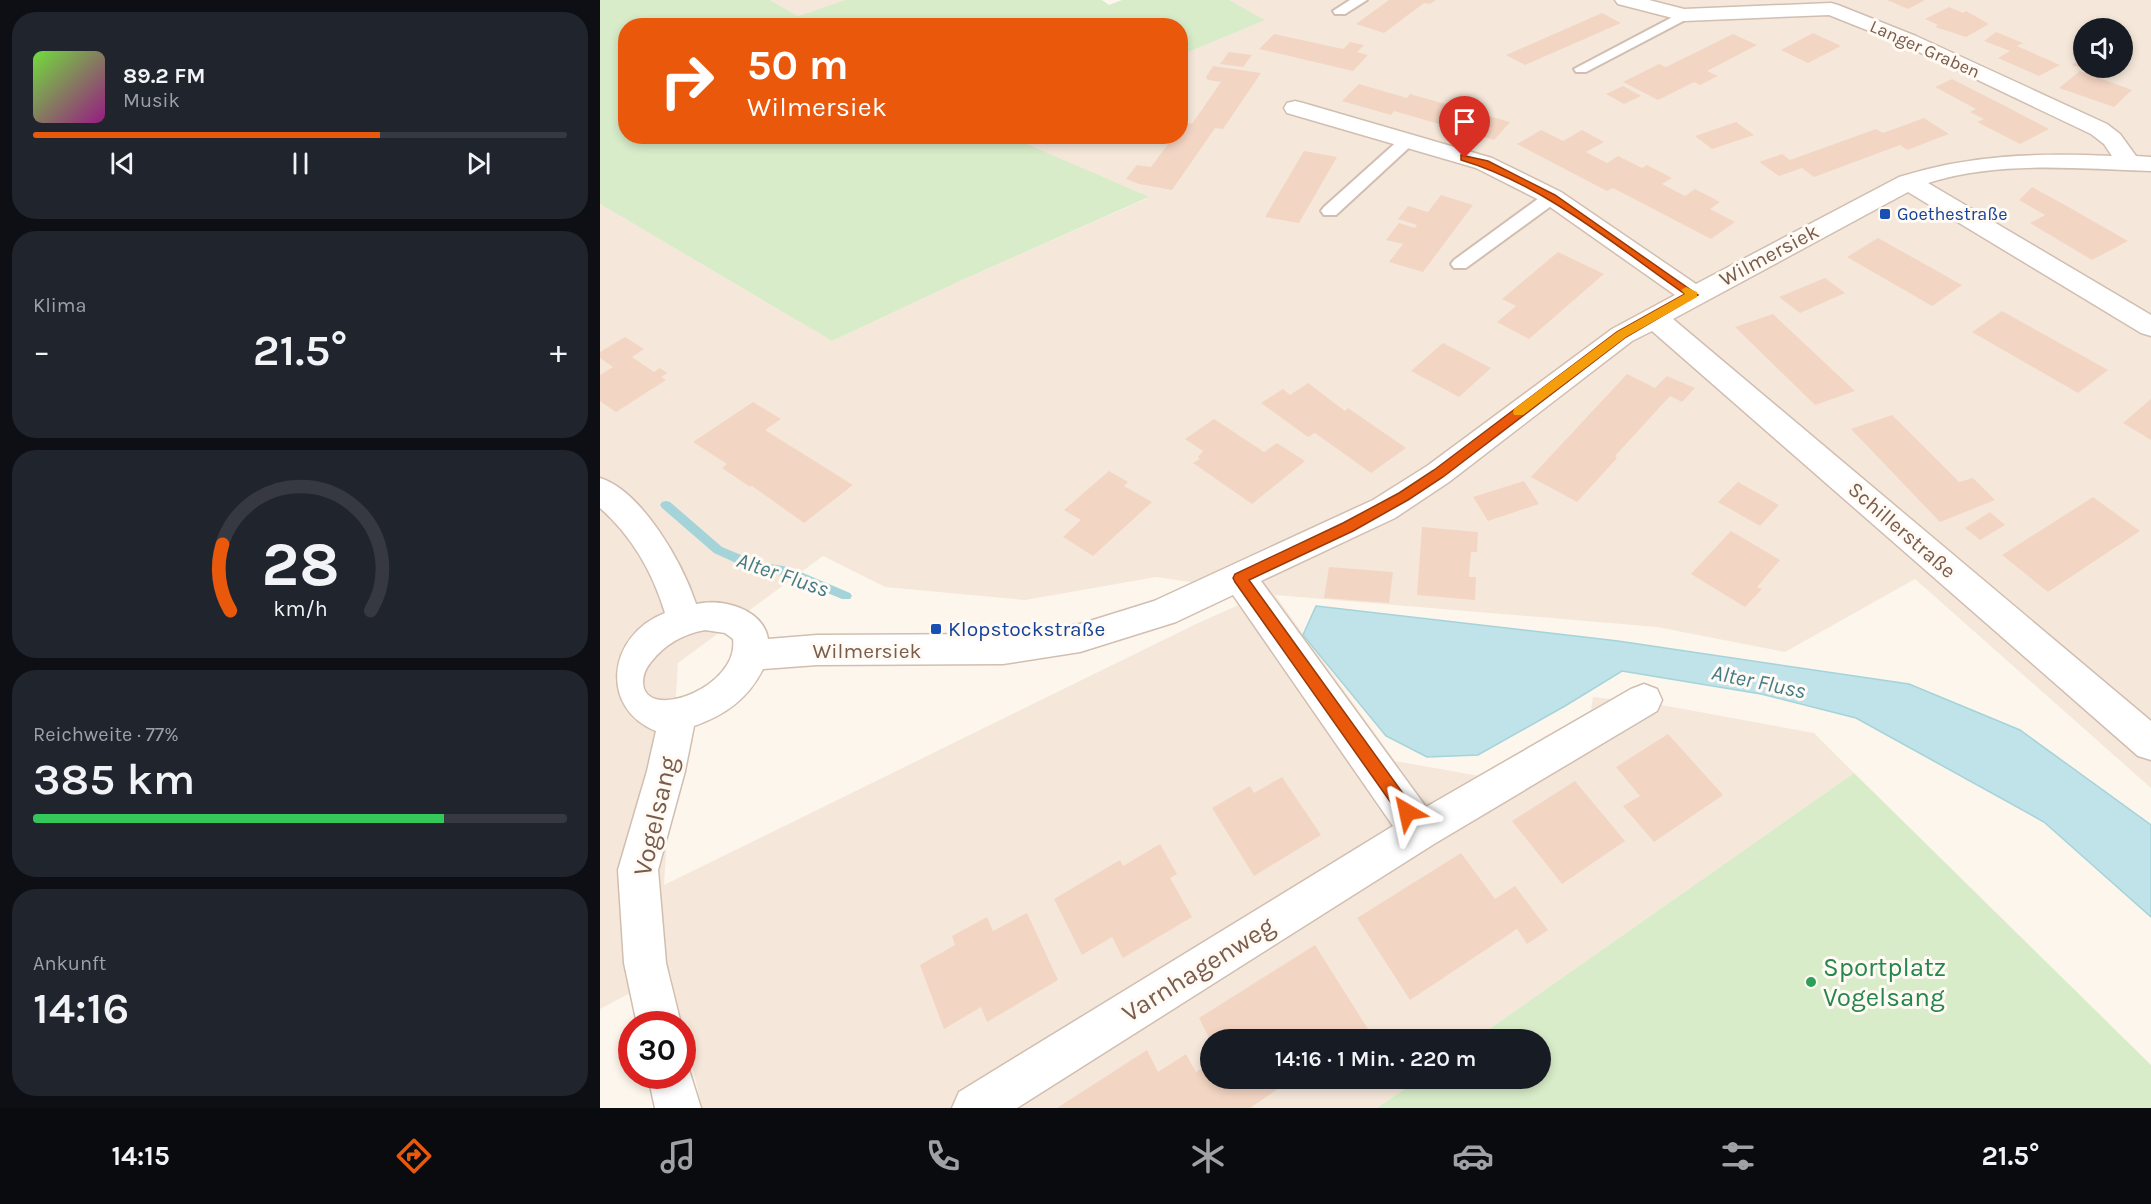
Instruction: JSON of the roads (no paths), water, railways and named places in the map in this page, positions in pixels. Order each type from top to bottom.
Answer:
[{"type":"street","name":"Langer Graben","points":[[1626,0],[1684,15],[1826,4],[1900,36],[2098,129],[2140,164]]},
{"type":"street","points":[[1295,108],[1484,163],[1552,197],[1693,295]]},
{"type":"street","name":"Wilmersiek","points":[[752,655],[817,650],[980,651],[1047,644],[1141,621],[1240,578],[1356,523],[1415,490],[1612,342],[1652,317],[1908,182],[1947,169],[1995,162],[2140,164]]},
{"type":"street","points":[[1908,182],[2151,327]]},
{"type":"street","name":"Schillerstraße","points":[[1652,317],[1694,350],[2151,744]]},
{"type":"street","points":[[600,490],[629,518],[657,553],[674,587],[684,621]]},
{"type":"street","points":[[1240,578],[1420,831]]},
{"type":"street","points":[[714,616],[739,623],[749,633],[753,647],[752,655],[746,670],[735,686],[718,699],[698,709],[678,715],[660,715],[643,710],[613,690],[644,645],[663,630],[684,621],[714,616]]},
{"type":"street","name":"Varnhagenweg","points":[[975,1108],[1420,831],[1644,700]]},
{"type":"street","name":"Vogelsang","points":[[656,1011],[645,963],[638,870],[666,771],[678,715]]},
{"type":"street","points":[[673,1089],[678,1108]]},
{"type":"lane","points":[[1340,11],[1360,0]]},
{"type":"lane","points":[[1581,69],[1684,15]]},
{"type":"lane","points":[[1330,211],[1407,141]]},
{"type":"lane","points":[[1460,264],[1552,197]]},
{"type":"water","points":[[1316,606],[1618,641],[1909,684],[2020,730],[2151,825],[2151,917],[2044,822],[1856,718],[1761,694],[1622,671],[1478,755],[1427,757],[1386,736],[1303,635]]},
{"type":"waterway","name":"Alter Fluss","points":[[666,505],[718,550],[756,567],[785,570],[846,596]]},
{"type":"place","name":"Goethestraße","points":[[1885,214]]},
{"type":"place","name":"Klopstockstraße","points":[[936,629]]},
{"type":"place","name":"Sportplatz Vogelsang","points":[[1811,982]]}]
